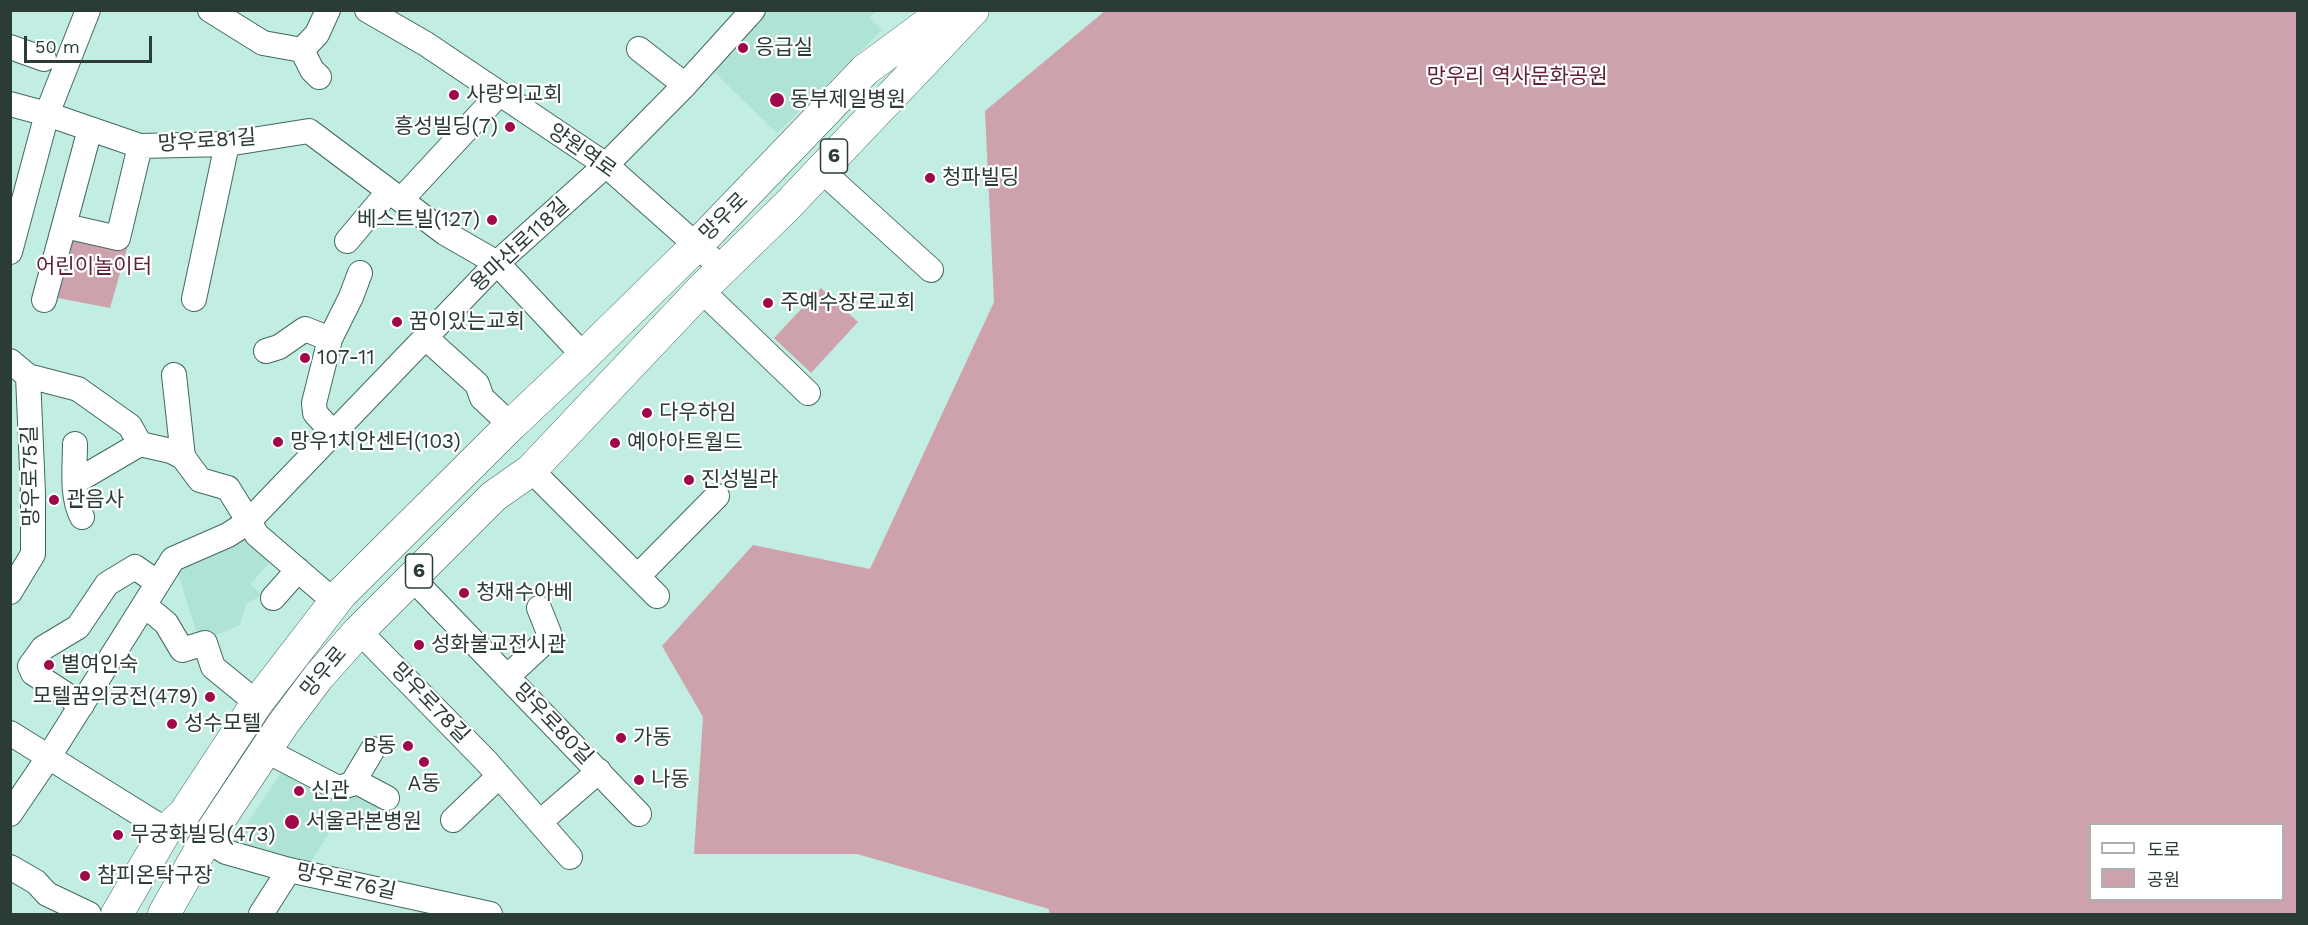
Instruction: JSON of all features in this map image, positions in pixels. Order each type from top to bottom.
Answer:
[{"type":"main road","name":"망우로","points":[[117,915],[175,822],[256,703],[338,598],[511,425],[697,245],[865,70],[931,20],[973,10]]},
{"type":"main road","name":"망우로","points":[[164,915],[206,840],[265,750],[319,676],[366,624],[494,496],[531,470],[700,290],[821,170],[931,20]]},
{"type":"main road","points":[[338,598],[359,601],[366,624]]},
{"type":"street","points":[[10,252],[47,114],[88,10]]},
{"type":"street","points":[[210,10],[263,43],[302,50]]},
{"type":"street","points":[[302,50],[317,34],[328,10]]},
{"type":"street","name":"양원역로","points":[[368,10],[426,44],[606,165],[722,268]]},
{"type":"street","name":"용마산로118길","points":[[10,814],[82,705],[173,559],[228,536],[248,522],[497,263],[606,165],[685,85],[753,10]]},
{"type":"street","points":[[10,47],[44,58]]},
{"type":"street","points":[[639,49],[685,85]]},
{"type":"street","points":[[302,50],[312,70],[319,77]]},
{"type":"street","points":[[347,241],[499,94]]},
{"type":"street","name":"망우로81길","points":[[10,104],[47,114],[140,146],[227,144],[309,130],[445,233],[497,263],[584,356]]},
{"type":"street","points":[[44,300],[90,129]]},
{"type":"street","points":[[195,299],[227,144]]},
{"type":"street","points":[[65,226],[118,238],[140,146]]},
{"type":"street","points":[[821,170],[931,270]]},
{"type":"street","points":[[333,433],[315,413],[315,403],[330,339],[360,273]]},
{"type":"street","points":[[700,290],[808,393]]},
{"type":"street","points":[[266,351],[279,347],[305,329],[330,339]]},
{"type":"street","points":[[426,338],[477,384],[482,398],[511,425]]},
{"type":"street","points":[[19,369],[78,389],[130,426],[140,444]]},
{"type":"street","name":"망우로75길","points":[[10,592],[33,554],[33,493],[19,369]]},
{"type":"street","points":[[174,375],[183,457],[200,480],[228,488],[257,535],[298,570],[338,598]]},
{"type":"street","points":[[75,444],[75,482],[78,509],[82,517]]},
{"type":"street","points":[[75,482],[140,444],[183,457]]},
{"type":"street","points":[[531,470],[657,596]]},
{"type":"street","points":[[634,573],[640,573],[717,496]]},
{"type":"street","points":[[82,705],[33,673],[30,666],[43,648],[78,627],[107,584],[135,567],[158,583]]},
{"type":"street","points":[[273,598],[298,570]]},
{"type":"street","name":"망우로80길","points":[[412,578],[639,814]]},
{"type":"street","points":[[144,605],[166,623],[182,650],[205,643],[213,667],[256,703]]},
{"type":"street","name":"망우로80길","points":[[507,677],[548,639],[549,633],[539,608]]},
{"type":"street","name":"망우로78길","points":[[366,624],[570,856]]},
{"type":"street","points":[[10,733],[48,758],[175,822]]},
{"type":"street","points":[[265,750],[338,788],[355,781],[373,749]]},
{"type":"street","points":[[540,822],[599,771]]},
{"type":"street","points":[[453,820],[499,776]]},
{"type":"street","points":[[355,781],[387,798]]},
{"type":"street","name":"망우로76길","points":[[206,840],[226,852],[404,905],[489,915]]},
{"type":"street","points":[[10,867],[36,882],[47,894],[89,915]]},
{"type":"street","points":[[261,915],[279,882],[289,870]]},
{"type":"shaded area","name":"동부제일병원","points":[[762,11],[877,11],[869,17],[882,30],[777,133],[709,67]]},
{"type":"shaded area","points":[[245,536],[272,560],[250,584],[262,595],[246,604],[240,625],[200,642],[174,562]]},
{"type":"shaded area","name":"서울라본병원","points":[[286,765],[384,806],[369,830],[340,815],[309,865],[232,846]]},
{"type":"green space","name":"망우리 역사문화공원","points":[[1106,10],[2297,11],[2297,914],[1049,914],[1049,909],[857,854],[694,854],[703,717],[662,646],[753,545],[870,569],[994,302],[985,111]]},
{"type":"green space","name":"어린이놀이터","points":[[74,236],[128,245],[110,308],[58,298]]},
{"type":"green space","points":[[821,288],[858,322],[811,373],[774,338]]},
{"type":"place","name":"응급실","points":[[743,48]]},
{"type":"place","name":"사랑의교회","points":[[454,95]]},
{"type":"place","name":"동부제일병원","points":[[777,100]]},
{"type":"place","name":"흥성빌딩(7)","points":[[510,127]]},
{"type":"place","name":"청파빌딩","points":[[930,178]]},
{"type":"place","name":"베스트빌(127)","points":[[492,220]]},
{"type":"place","name":"주예수장로교회","points":[[768,303]]},
{"type":"place","name":"꿈이있는교회","points":[[397,322]]},
{"type":"place","name":"107-11","points":[[305,358]]},
{"type":"place","name":"다우하임","points":[[647,413]]},
{"type":"place","name":"망우1치안센터(103)","points":[[278,442]]},
{"type":"place","name":"예아아트월드","points":[[615,443]]},
{"type":"place","name":"진성빌라","points":[[689,480]]},
{"type":"place","name":"관음사","points":[[54,500]]},
{"type":"place","name":"청재수아베","points":[[464,593]]},
{"type":"place","name":"성화불교전시관","points":[[419,645]]},
{"type":"place","name":"별여인숙","points":[[49,665]]},
{"type":"place","name":"모텔꿈의궁전(479)","points":[[210,697]]},
{"type":"place","name":"성수모텔","points":[[172,724]]},
{"type":"place","name":"가동","points":[[621,738]]},
{"type":"place","name":"B동","points":[[408,746]]},
{"type":"place","name":"A동","points":[[424,762]]},
{"type":"place","name":"나동","points":[[639,780]]},
{"type":"place","name":"신관","points":[[299,791]]},
{"type":"place","name":"서울라본병원","points":[[292,822]]},
{"type":"place","name":"무궁화빌딩(473)","points":[[118,835]]},
{"type":"place","name":"참피온탁구장","points":[[85,876]]}]
